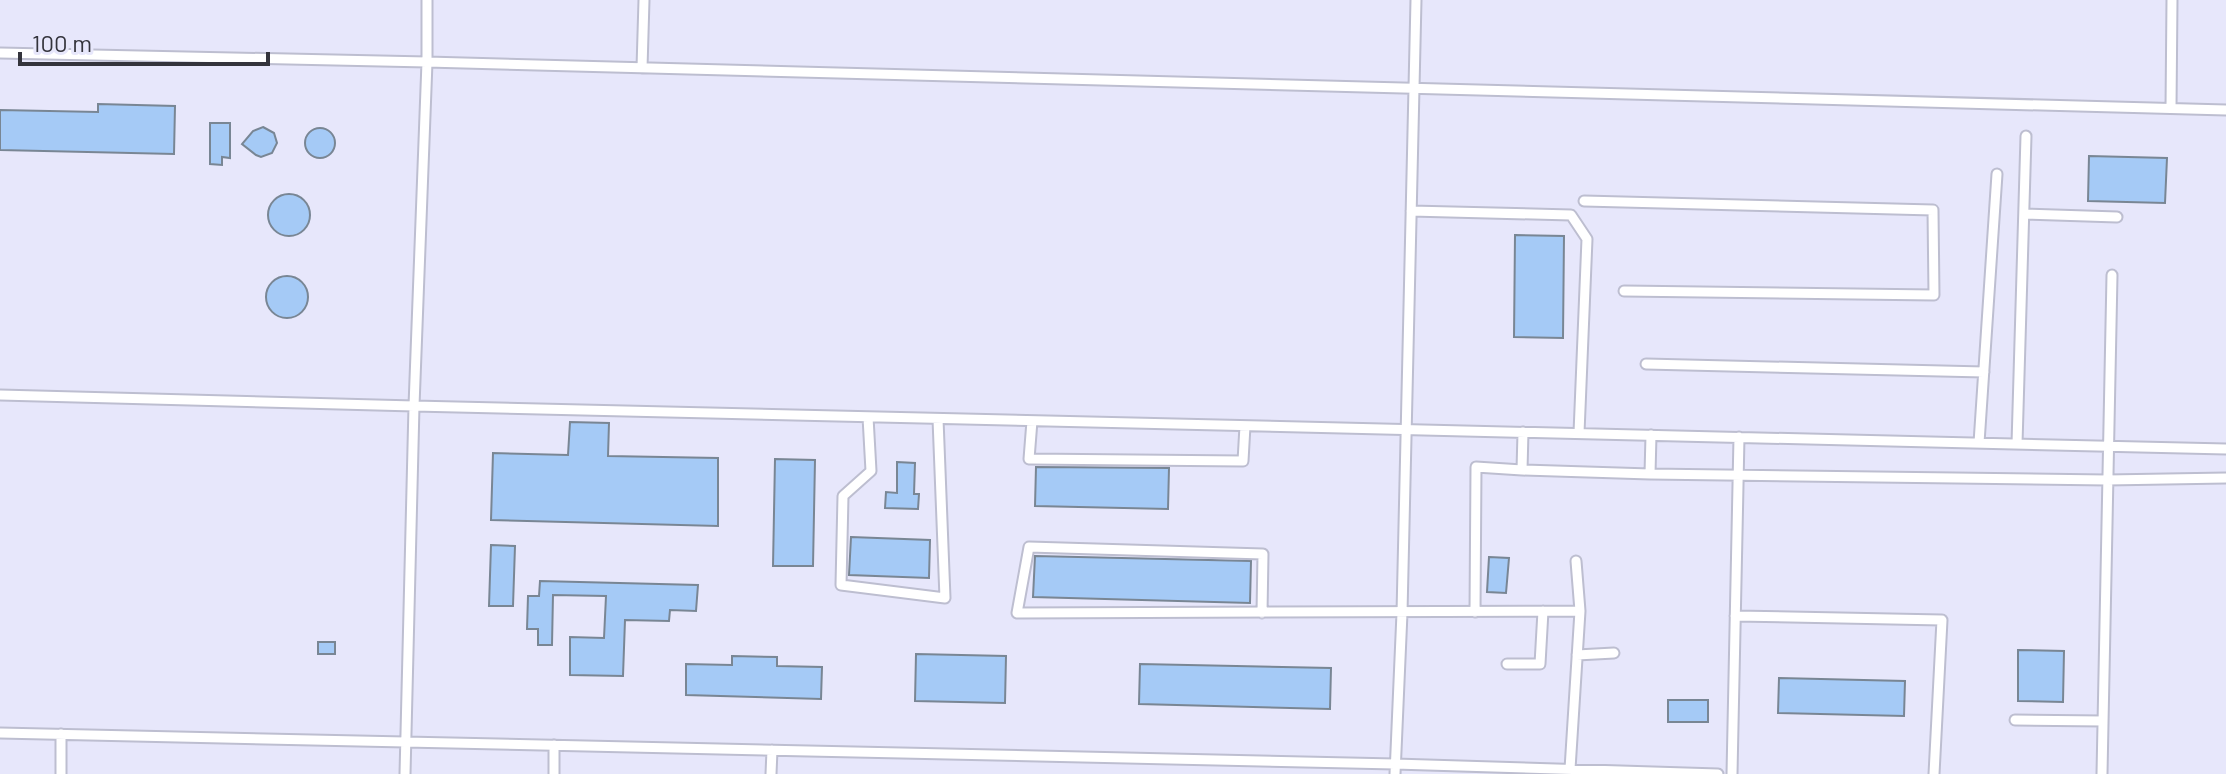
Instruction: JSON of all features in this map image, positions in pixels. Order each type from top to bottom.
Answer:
[{"type":"lane","points":[[405,774],[427,0]]},
{"type":"lane","points":[[642,68],[644,0]]},
{"type":"lane","points":[[1395,769],[1402,613],[1416,0]]},
{"type":"lane","points":[[2171,108],[2172,0]]},
{"type":"lane","points":[[0,53],[2226,110]]},
{"type":"lane","points":[[2017,444],[2026,136]]},
{"type":"lane","points":[[1979,443],[1997,174]]},
{"type":"lane","points":[[1584,201],[1933,210],[1934,295],[1624,291]]},
{"type":"lane","points":[[1411,211],[1571,215],[1587,239],[1579,433]]},
{"type":"lane","points":[[2024,214],[2117,217]]},
{"type":"lane","points":[[2102,774],[2112,275]]},
{"type":"lane","points":[[1646,364],[1984,372]]},
{"type":"lane","points":[[0,395],[2226,449]]},
{"type":"lane","points":[[868,417],[871,471],[843,496],[841,585],[945,598],[938,419]]},
{"type":"lane","points":[[1032,421],[1029,459],[1243,461],[1245,426]]},
{"type":"lane","points":[[1522,470],[1523,432]]},
{"type":"lane","points":[[1650,474],[1651,435]]},
{"type":"lane","points":[[1732,774],[1739,437]]},
{"type":"lane","points":[[1475,612],[1476,467],[1650,474],[2107,480],[2226,478]]},
{"type":"lane","points":[[1262,613],[1263,554],[1029,547],[1017,613],[1247,613],[1262,613],[1402,613],[1580,611]]},
{"type":"lane","points":[[1570,769],[1580,611],[1576,561]]},
{"type":"lane","points":[[1507,664],[1540,664],[1543,611]]},
{"type":"lane","points":[[1735,616],[1942,620],[1934,774]]},
{"type":"lane","points":[[1577,655],[1614,653]]},
{"type":"lane","points":[[2015,720],[2103,721]]},
{"type":"lane","points":[[0,733],[772,750],[1395,769],[1570,769],[1718,774]]},
{"type":"lane","points":[[61,734],[61,774]]},
{"type":"lane","points":[[554,745],[554,774]]},
{"type":"lane","points":[[771,774],[772,750]]},
{"type":"building","points":[[98,104],[175,106],[174,154],[0,150],[0,110],[98,112]]},
{"type":"building","points":[[210,123],[230,123],[230,158],[222,157],[222,165],[210,164]]},
{"type":"building","points":[[263,127],[274,133],[277,143],[272,153],[261,157],[242,144],[253,131]]},
{"type":"building","points":[[320,128],[326,129],[334,137],[334,149],[326,157],[320,158],[314,157],[306,149],[305,143],[306,137],[314,129]]},
{"type":"building","points":[[2089,156],[2167,158],[2165,203],[2088,201]]},
{"type":"building","points":[[289,194],[304,200],[310,215],[304,230],[289,236],[274,230],[268,215],[274,200]]},
{"type":"building","points":[[1515,235],[1564,236],[1563,338],[1514,337]]},
{"type":"building","points":[[287,276],[302,282],[308,297],[302,312],[287,318],[272,312],[266,297],[272,282]]},
{"type":"building","points":[[570,422],[609,423],[608,456],[718,458],[718,526],[491,520],[493,453],[568,455]]},
{"type":"building","points":[[775,459],[815,460],[813,566],[773,566]]},
{"type":"building","points":[[897,462],[915,463],[914,494],[919,494],[918,509],[885,508],[886,492],[897,493]]},
{"type":"building","points":[[1036,467],[1169,468],[1168,509],[1035,506]]},
{"type":"building","points":[[851,537],[930,540],[929,578],[849,575]]},
{"type":"building","points":[[491,545],[515,546],[513,606],[489,606]]},
{"type":"building","points":[[1035,556],[1251,561],[1250,603],[1033,597]]},
{"type":"building","points":[[1489,557],[1509,558],[1506,593],[1487,592]]},
{"type":"building","points":[[540,581],[698,585],[696,611],[670,610],[669,621],[625,620],[623,676],[570,675],[570,637],[604,638],[606,596],[553,595],[552,645],[538,645],[538,629],[527,629],[528,596],[539,596]]},
{"type":"building","points":[[318,642],[335,642],[335,654],[318,654]]},
{"type":"building","points":[[2018,650],[2064,651],[2063,702],[2018,701]]},
{"type":"building","points":[[916,654],[1006,656],[1005,703],[915,701]]},
{"type":"building","points":[[732,656],[777,657],[777,666],[822,667],[821,699],[686,695],[686,664],[732,665]]},
{"type":"building","points":[[1140,664],[1331,668],[1330,709],[1139,704]]},
{"type":"building","points":[[1779,678],[1905,681],[1904,716],[1778,713]]},
{"type":"building","points":[[1668,700],[1708,700],[1708,722],[1668,722]]}]
